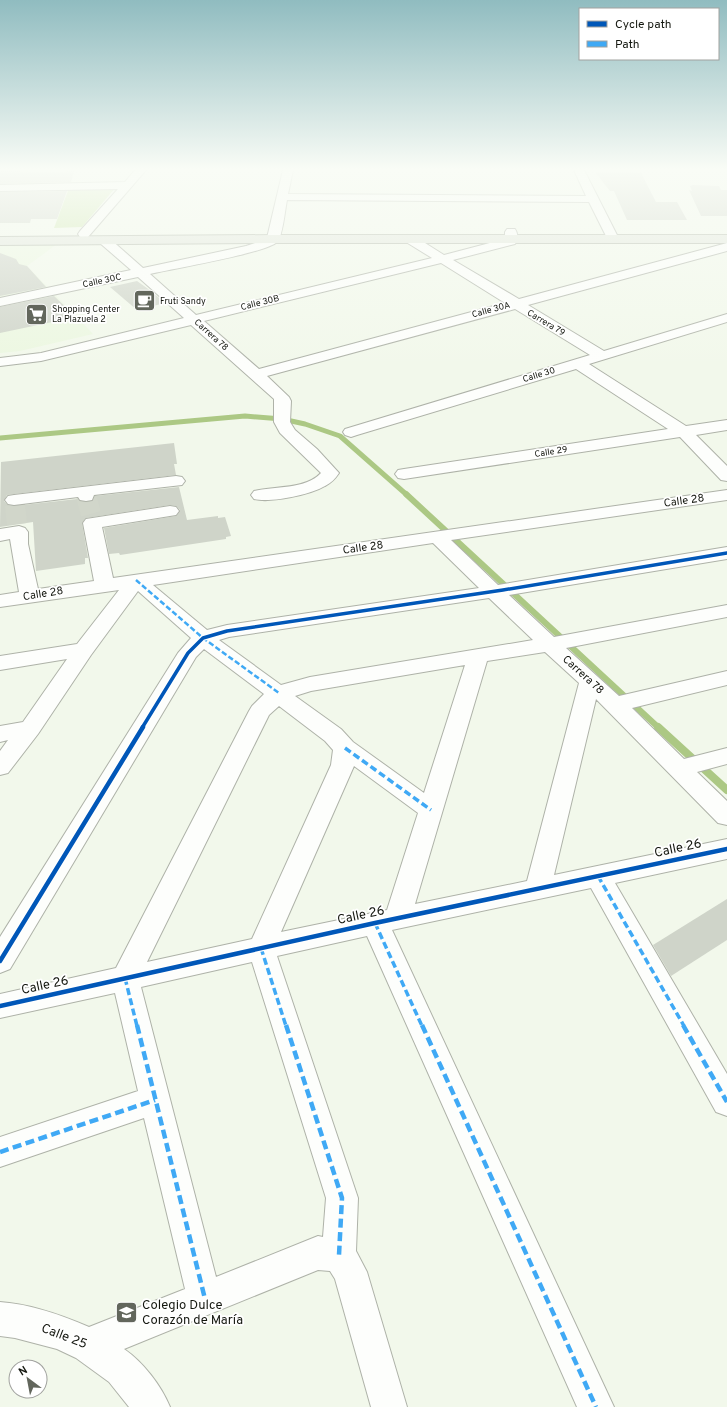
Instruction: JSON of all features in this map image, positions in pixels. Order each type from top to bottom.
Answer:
[{"type":"highway","points":[[241,236],[410,239],[494,236]]},
{"type":"highway","points":[[0,242],[354,236]]},
{"type":"highway","points":[[578,236],[721,239]]},
{"type":"highway","points":[[612,236],[632,236]]},
{"type":"street","name":"Calle 30C","points":[[0,302],[142,273],[261,246],[268,243],[273,236]]},
{"type":"street","name":"Calle 30B","points":[[0,362],[36,358],[503,244],[511,241],[511,236]]},
{"type":"street","name":"Carrera 79","points":[[410,239],[514,304],[602,356]]},
{"type":"street","points":[[721,239],[727,246]]},
{"type":"street","name":"Carrera 78","points":[[105,241],[282,399],[282,420],[288,433],[311,453],[330,473],[326,479],[315,486],[260,495]]},
{"type":"street","name":"Calle 30A","points":[[255,375],[727,246]]},
{"type":"street","name":"Calle 30","points":[[350,432],[727,318]]},
{"type":"street","points":[[577,363],[691,430],[727,476]]},
{"type":"street","points":[[691,430],[704,420],[727,412]]},
{"type":"street","name":"Calle 29","points":[[404,474],[727,425]]},
{"type":"street","points":[[10,502],[84,494],[176,481]]},
{"type":"street","name":"Calle 28","points":[[0,601],[28,590],[103,579],[136,580],[727,495]]},
{"type":"street","points":[[103,579],[92,519],[170,510]]},
{"type":"street","points":[[0,535],[18,528],[19,544],[28,590]]},
{"type":"street","name":"Carrera 78","points":[[440,537],[506,589],[559,642],[590,682],[625,702],[700,763],[727,816]]},
{"type":"street","points":[[0,961],[188,653],[203,638],[227,631],[506,589],[727,553]]},
{"type":"street","points":[[0,767],[30,728],[84,650],[136,580],[203,638],[279,693],[333,735],[345,748],[431,810]]},
{"type":"street","points":[[205,1299],[125,978],[260,711],[279,693],[310,684],[559,642],[727,611]]},
{"type":"street","points":[[0,663],[84,650]]},
{"type":"street","points":[[478,656],[431,810],[386,921],[596,1407]]},
{"type":"street","points":[[625,702],[727,678]]},
{"type":"street","points":[[538,889],[590,682]]},
{"type":"street","points":[[0,734],[30,728]]},
{"type":"street","points":[[345,748],[343,765],[261,948],[342,1198],[338,1255],[350,1272],[389,1407]]},
{"type":"street","name":"Calle 26","points":[[0,1006],[386,921],[727,849]]},
{"type":"street","points":[[598,876],[727,1102]]},
{"type":"street","points":[[0,1152],[156,1100]]},
{"type":"street","points":[[89,1345],[318,1253],[338,1255]]},
{"type":"street","name":"Calle 25","points":[[0,1320],[15,1320],[59,1332],[89,1345],[122,1369],[152,1407]]},
{"type":"shaded area","points":[[57,244],[27,266],[93,334],[20,351],[0,353],[0,245]]},
{"type":"building","points":[[0,253],[16,259],[19,264],[27,266],[46,287],[0,296]]},
{"type":"building","points":[[137,281],[165,303],[137,310],[110,287]]},
{"type":"building","name":"Shopping Center La Plazuela 2","points":[[54,296],[76,317],[0,333],[0,307]]},
{"type":"building","points":[[174,443],[177,464],[174,464],[176,475],[7,495],[4,501],[8,505],[14,506],[77,499],[86,502],[92,501],[95,496],[179,487],[187,520],[218,516],[218,518],[225,517],[231,536],[226,537],[226,539],[120,555],[119,553],[109,554],[104,528],[176,516],[180,510],[176,506],[170,505],[86,518],[82,523],[88,558],[85,558],[85,564],[36,571],[33,522],[0,527],[1,462]]},
{"type":"building","points":[[727,899],[727,940],[671,976],[653,945]]},
{"type":"waterway","points":[[0,438],[245,416],[282,419],[305,424],[340,436],[407,495]]},
{"type":"waterway","points":[[406,494],[659,728]]},
{"type":"waterway","points":[[658,727],[727,790]]},
{"type":"tunnel","points":[[86,496],[91,514]]},
{"type":"tunnel","points":[[15,505],[17,524]]},
{"type":"marked path","points":[[136,580],[203,638],[279,693]]},
{"type":"marked path","points":[[345,748],[431,810]]},
{"type":"marked path","points":[[598,876],[727,1102]]},
{"type":"marked path","points":[[375,923],[596,1407]]},
{"type":"marked path","points":[[261,948],[342,1198],[339,1255]]},
{"type":"marked path","points":[[125,978],[205,1299]]},
{"type":"marked path","points":[[0,1152],[155,1100]]},
{"type":"cycle path","points":[[0,961],[188,653],[203,638],[227,631],[503,590],[727,553]]},
{"type":"cycle path","points":[[0,1006],[375,923],[727,849]]},
{"type":"place","name":"Fruti Sandy","points":[[145,301]]},
{"type":"place","name":"Shopping Center La Plazuela 2","points":[[37,314]]},
{"type":"place","name":"Colegio Dulce Corazón de María","points":[[127,1313]]}]
